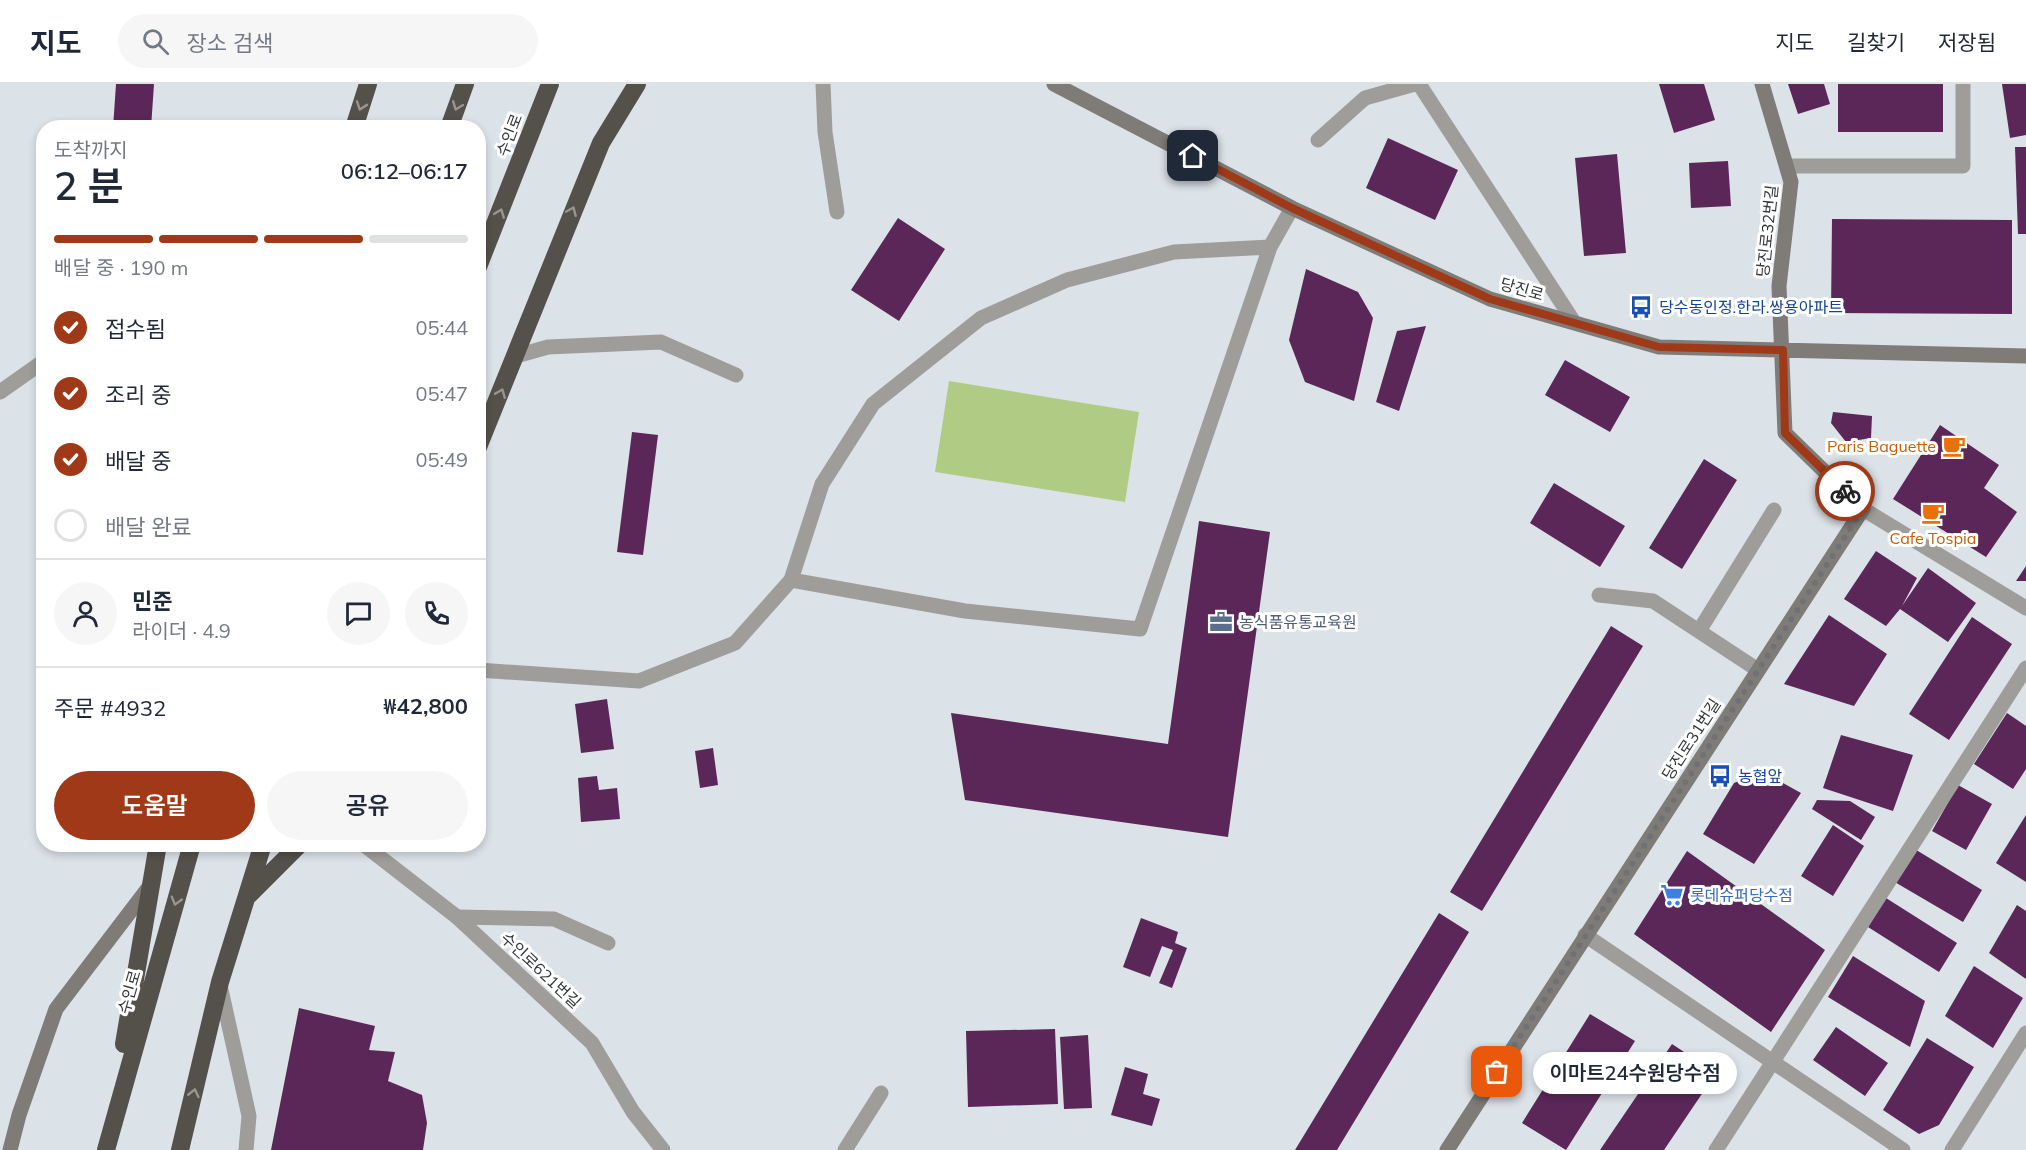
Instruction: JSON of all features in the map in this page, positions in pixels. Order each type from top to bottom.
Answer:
[{"type":"highway","points":[[357,120],[368,84]]},
{"type":"highway","points":[[452,120],[465,84]]},
{"type":"highway","name":"수인로","points":[[486,247],[550,84]]},
{"type":"highway","points":[[486,428],[601,143],[637,84]]},
{"type":"highway","points":[[113,1118],[156,852]]},
{"type":"highway","name":"수인로","points":[[106,1150],[113,1118],[190,852]]},
{"type":"highway","points":[[180,1150],[220,982],[261,852]]},
{"type":"highway","points":[[248,896],[292,852]]},
{"type":"street","points":[[823,84],[825,132],[837,212]]},
{"type":"street","name":"당진로","points":[[1054,84],[1292,208],[1490,299],[1659,347],[2026,356]]},
{"type":"street","points":[[1318,140],[1365,98],[1417,84],[1574,322]]},
{"type":"street","name":"당진로32번길","points":[[1762,84],[1791,182],[1779,286],[1783,350]]},
{"type":"street","points":[[1787,166],[1963,166],[1963,84]]},
{"type":"street","points":[[791,580],[964,611],[1140,629],[1270,247],[1292,208]]},
{"type":"street","points":[[486,671],[639,681],[735,643],[791,580],[822,484],[873,404],[981,318],[1067,280],[1174,252],[1270,247]]},
{"type":"street","points":[[516,356],[548,347],[661,342],[736,375]]},
{"type":"street","points":[[1783,350],[1785,433],[1863,509],[2026,608]]},
{"type":"street","points":[[0,392],[36,367]]},
{"type":"street","name":"당진로31번길","points":[[1447,1150],[1863,509]]},
{"type":"street","points":[[1699,631],[1774,510]]},
{"type":"street","points":[[1599,595],[1653,601],[1758,670]]},
{"type":"street","points":[[1716,1150],[2026,668]]},
{"type":"street","name":"수인로621번길","points":[[373,852],[456,917],[592,1043],[633,1112],[663,1150]]},
{"type":"street","points":[[10,1150],[19,1114],[56,1009],[149,887]]},
{"type":"street","points":[[456,917],[554,919],[608,943]]},
{"type":"street","points":[[1585,935],[1903,1150]]},
{"type":"street","points":[[220,982],[249,1116],[246,1150]]},
{"type":"street","points":[[1952,1150],[2024,1040]]},
{"type":"street","points":[[845,1150],[881,1093]]},
{"type":"green space","points":[[949,381],[1139,412],[1125,502],[935,472]]},
{"type":"building","points":[[116,84],[154,84],[152,120],[114,120]]},
{"type":"building","points":[[1659,84],[1704,84],[1715,120],[1674,133]]},
{"type":"building","points":[[1788,84],[1824,84],[1830,104],[1798,114]]},
{"type":"building","points":[[1838,84],[1943,84],[1943,132],[1838,132]]},
{"type":"building","points":[[2002,84],[2026,84],[2026,135],[2010,138]]},
{"type":"building","points":[[1388,138],[1458,170],[1435,220],[1366,188]]},
{"type":"building","points":[[2015,147],[2026,147],[2026,234],[2018,234]]},
{"type":"building","points":[[1617,154],[1626,253],[1584,256],[1575,158]]},
{"type":"building","points":[[1728,161],[1731,206],[1691,208],[1689,163]]},
{"type":"building","points":[[898,218],[945,249],[899,321],[851,290]]},
{"type":"building","points":[[1832,219],[2012,220],[2012,314],[1831,313]]},
{"type":"building","points":[[1306,269],[1358,292],[1373,318],[1354,401],[1305,382],[1289,340]]},
{"type":"building","points":[[1426,326],[1399,411],[1376,402],[1397,331]]},
{"type":"building","points":[[1565,360],[1630,397],[1610,432],[1545,395]]},
{"type":"building","points":[[1833,412],[1872,416],[1871,438],[1846,442],[1831,423]]},
{"type":"building","points":[[1940,425],[1999,465],[1984,488],[2017,512],[1986,557],[1893,499]]},
{"type":"building","points":[[632,432],[658,435],[643,555],[617,552]]},
{"type":"building","points":[[1704,459],[1737,480],[1682,569],[1649,548]]},
{"type":"building","points":[[1554,483],[1625,526],[1600,567],[1530,523]]},
{"type":"building","name":"농식품유통교육원","points":[[1199,521],[1270,532],[1228,837],[965,800],[951,713],[1168,744]]},
{"type":"building","points":[[1876,551],[1917,578],[1902,606],[1928,568],[1976,603],[1948,642],[1900,609],[1886,626],[1844,599]]},
{"type":"building","points":[[2026,566],[2026,581],[2016,581]]},
{"type":"building","points":[[1829,615],[1887,654],[1854,706],[1784,684]]},
{"type":"building","points":[[1972,617],[2012,644],[1949,740],[1909,714]]},
{"type":"building","points":[[1611,626],[1643,646],[1482,911],[1450,892]]},
{"type":"building","points":[[607,699],[614,749],[581,753],[575,704]]},
{"type":"building","points":[[2007,713],[2026,726],[2026,769],[2013,789],[1974,764]]},
{"type":"building","points":[[1841,735],[1913,755],[1893,811],[1823,788]]},
{"type":"building","points":[[713,748],[718,785],[700,788],[695,751]]},
{"type":"building","points":[[1763,772],[1801,793],[1754,864],[1703,834],[1734,783]]},
{"type":"building","points":[[597,776],[599,790],[617,788],[620,819],[581,822],[578,778]]},
{"type":"building","points":[[1958,785],[1992,804],[1966,850],[1932,831]]},
{"type":"building","points":[[1817,800],[1850,801],[1875,817],[1861,840],[1812,809]]},
{"type":"building","points":[[2026,815],[2026,882],[1996,863]]},
{"type":"building","points":[[1833,825],[1864,846],[1833,896],[1801,876]]},
{"type":"building","points":[[1913,848],[1982,890],[1963,922],[1893,881]]},
{"type":"building","points":[[1687,851],[1825,950],[1771,1032],[1634,934]]},
{"type":"building","points":[[1886,898],[1957,943],[1939,972],[1868,927]]},
{"type":"building","points":[[2017,905],[2026,911],[2026,979],[1989,953]]},
{"type":"building","points":[[1439,913],[1469,932],[1337,1150],[1295,1150]]},
{"type":"building","points":[[1141,918],[1178,932],[1175,943],[1187,948],[1172,988],[1159,983],[1173,950],[1162,946],[1150,977],[1123,967]]},
{"type":"building","points":[[1853,956],[1925,1001],[1910,1047],[1828,997]]},
{"type":"building","points":[[1974,966],[2023,998],[1993,1048],[1945,1016]]},
{"type":"building","points":[[299,1008],[375,1026],[369,1050],[395,1052],[388,1081],[422,1095],[427,1123],[423,1150],[271,1150]]},
{"type":"building","points":[[1590,1014],[1635,1041],[1566,1150],[1522,1123]]},
{"type":"building","points":[[1836,1027],[1888,1063],[1865,1096],[1813,1060]]},
{"type":"building","points":[[1055,1029],[1058,1104],[968,1107],[966,1031]]},
{"type":"building","points":[[1088,1035],[1092,1108],[1064,1109],[1060,1037]]},
{"type":"building","points":[[1927,1038],[1974,1067],[1939,1125],[1919,1134],[1883,1110]]},
{"type":"building","points":[[1672,1044],[1716,1073],[1664,1150],[1600,1150]]},
{"type":"building","points":[[1125,1067],[1148,1074],[1143,1094],[1160,1099],[1152,1126],[1111,1115]]},
{"type":"way so far","points":[[1497,1072],[1863,509],[1845,491]]},
{"type":"place","name":"당수동인정.한라.쌍용아파트","points":[[1641,307]]},
{"type":"place","name":"Paris Baguette","points":[[1954,446]]},
{"type":"place","name":"Cafe Tospia","points":[[1933,513]]},
{"type":"place","name":"농식품유통교육원","points":[[1221,622]]},
{"type":"place","name":"농협앞","points":[[1720,776]]},
{"type":"place","name":"롯데슈퍼당수점","points":[[1672,895]]},
{"type":"place","name":"이마트24수원당수점","points":[[1497,1072]]},
{"type":"route","points":[[1193,156],[1292,208],[1490,299],[1659,347],[1783,350],[1785,433],[1845,491]]}]
